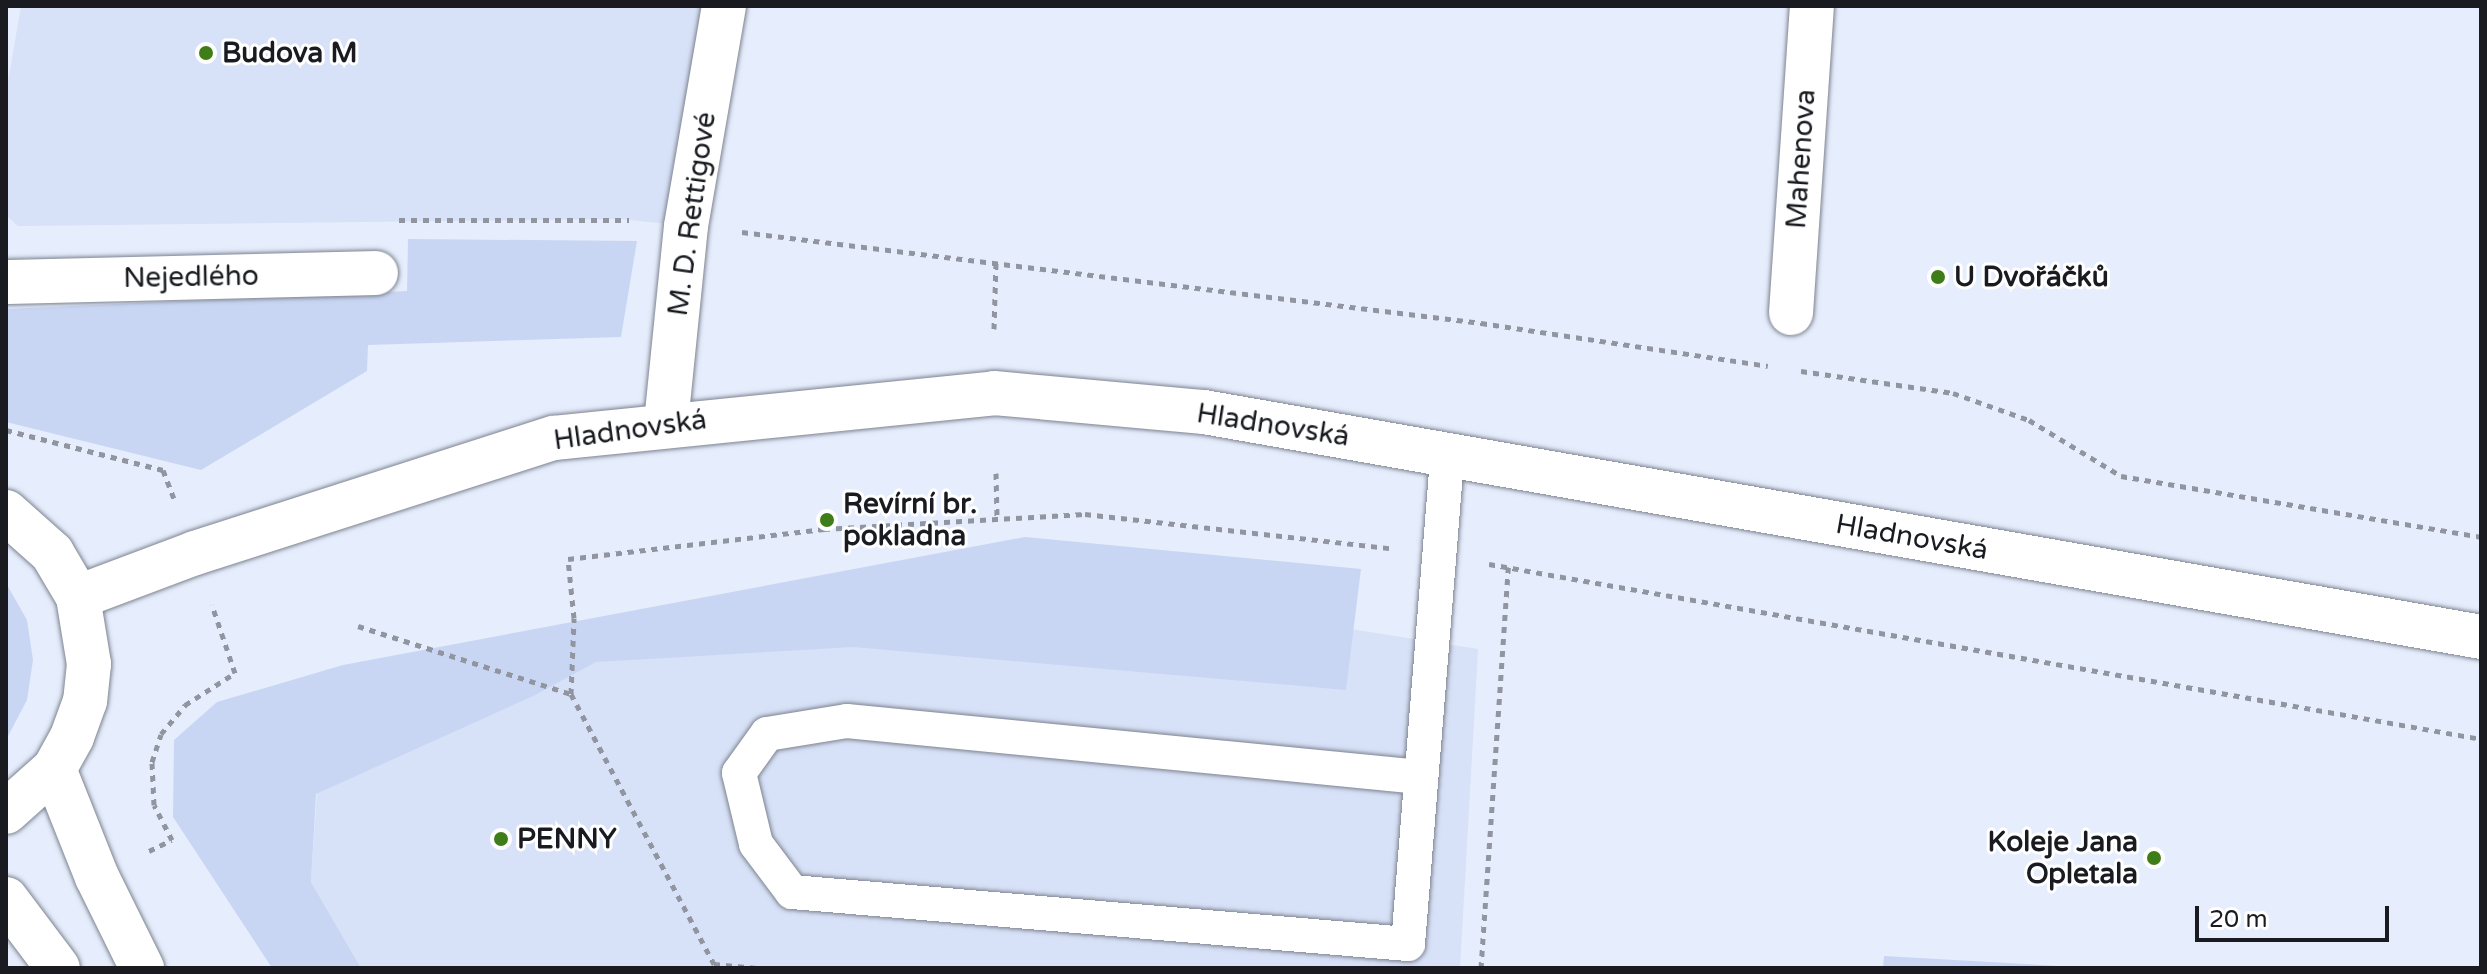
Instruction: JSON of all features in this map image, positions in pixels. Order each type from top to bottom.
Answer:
[{"type":"street","name":"M. D. Rettigové","points":[[666,423],[686,226],[724,6]]},
{"type":"street","name":"Mahenova","points":[[1791,313],[1812,6]]},
{"type":"street","name":"Nejedlého","points":[[6,282],[376,273]]},
{"type":"street","name":"Hladnovská","points":[[78,597],[195,553],[554,438],[666,423],[994,393],[1204,412],[2481,637]]},
{"type":"street","points":[[6,512],[52,553],[78,597],[89,664],[85,701],[54,769],[6,812]]},
{"type":"street","points":[[54,769],[97,877],[142,968]]},
{"type":"street","points":[[6,899],[58,968]]},
{"type":"lane","points":[[1420,777],[847,721],[767,734],[739,773],[756,844],[792,892],[1408,944],[1420,777],[1436,554],[1447,455]]},
{"type":"path","points":[[394,220],[622,219],[686,226],[1481,323],[1953,393],[2029,420],[2121,476],[2481,537]]},
{"type":"path","points":[[994,329],[996,262]]},
{"type":"path","points":[[996,473],[997,517]]},
{"type":"path","points":[[757,968],[714,964],[571,694],[574,618],[568,559],[824,529],[1085,514],[1436,554],[2481,739]]},
{"type":"path","points":[[1481,968],[1508,567]]},
{"type":"path","points":[[358,626],[571,694]]},
{"type":"shaded area","points":[[21,6],[724,6],[686,226],[622,219],[18,226],[6,215],[6,94]]},
{"type":"shaded area","points":[[408,239],[637,241],[621,337],[368,345],[367,371],[201,470],[6,422],[6,309],[407,291]]},
{"type":"shaded area","points":[[1025,537],[1361,569],[1346,690],[853,647],[596,662],[533,696],[316,794],[311,882],[361,968],[272,968],[173,817],[174,740],[217,702],[343,665]]},
{"type":"shaded area","points":[[6,583],[27,620],[33,660],[27,700],[6,740]]},
{"type":"shaded area","points":[[1125,594],[1478,649],[1460,968],[361,968],[311,882],[325,670],[708,597]]},
{"type":"shaded area","points":[[1884,956],[2095,968],[1883,968]]},
{"type":"place","name":"Budova M","points":[[206,53]]},
{"type":"place","name":"U Dvořáčků","points":[[1938,277]]},
{"type":"place","name":"Revírní br. pokladna","points":[[827,520]]},
{"type":"place","name":"PENNY","points":[[501,839]]},
{"type":"place","name":"Koleje Jana Opletala","points":[[2154,858]]}]
